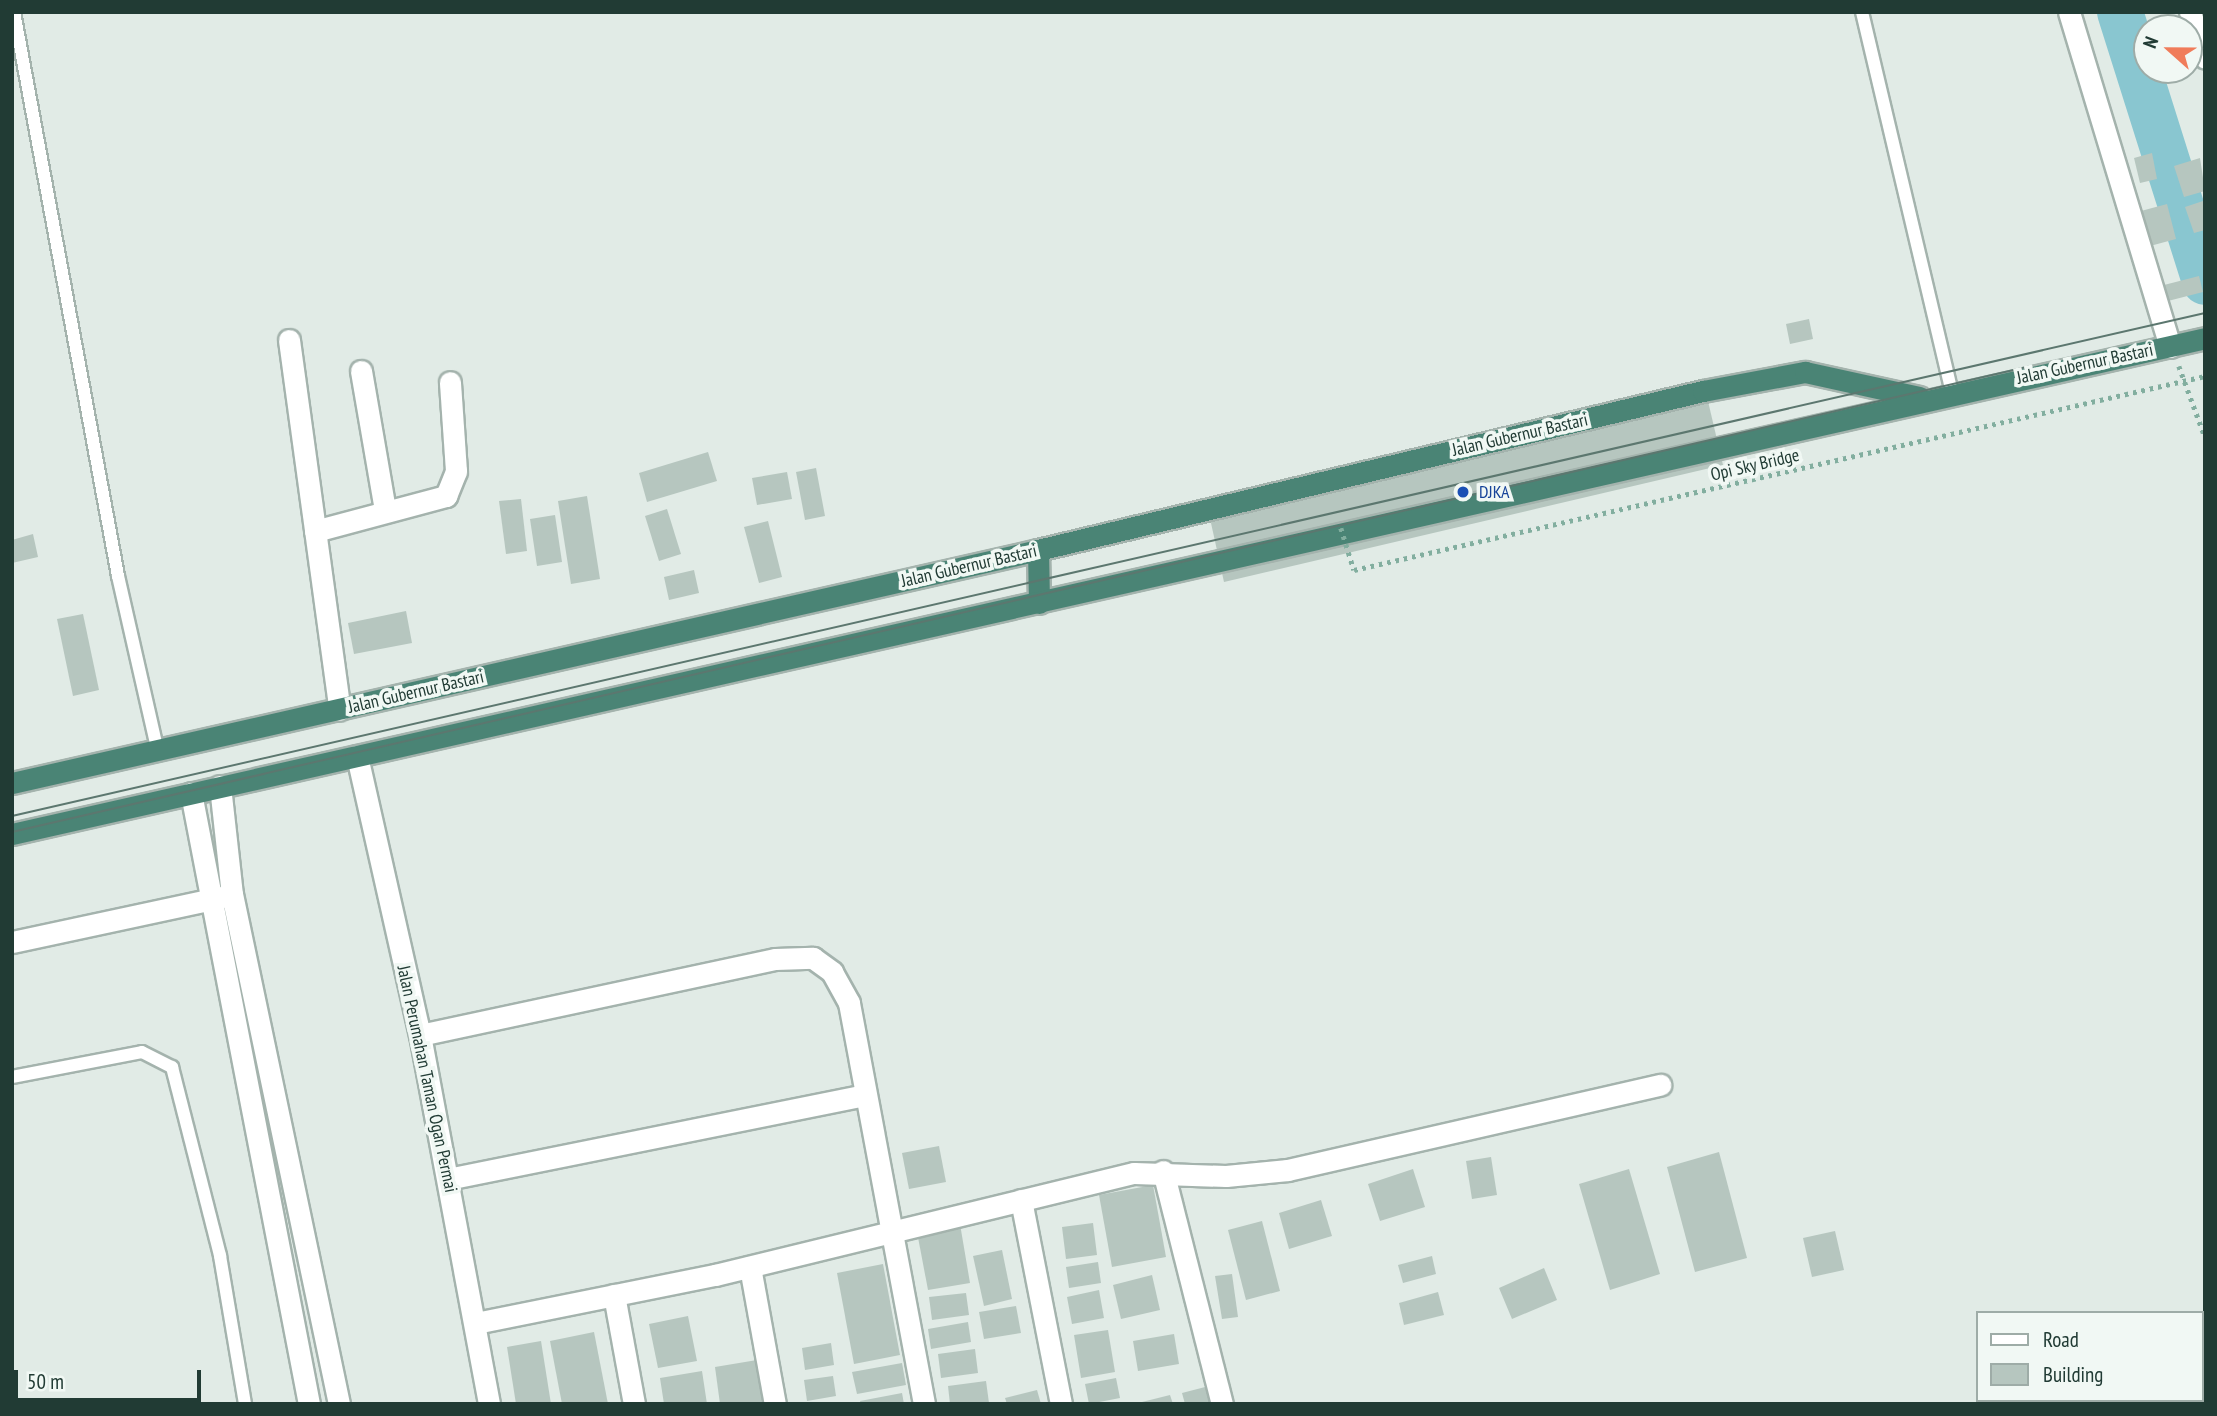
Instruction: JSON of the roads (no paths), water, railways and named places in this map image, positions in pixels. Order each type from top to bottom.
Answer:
[{"type":"highway","name":"Jalan Gubernur Bastari","points":[[12,834],[1039,603],[1925,398],[2205,338]]},
{"type":"highway","name":"Jalan Gubernur Bastari","points":[[12,783],[1038,551],[1703,391],[1805,372],[1925,398]]},
{"type":"highway","points":[[1038,551],[1039,603]]},
{"type":"street","points":[[2069,12],[2170,346]]},
{"type":"street","points":[[2190,12],[2205,58]]},
{"type":"street","points":[[289,340],[340,710]]},
{"type":"street","points":[[361,371],[385,510]]},
{"type":"street","points":[[315,531],[385,510],[438,500],[452,486],[450,382]]},
{"type":"street","name":"Jalan Perumahan Taman Ogan Permai","points":[[357,756],[420,1035],[476,1323],[489,1404]]},
{"type":"street","points":[[220,786],[232,894],[339,1404]]},
{"type":"street","points":[[191,793],[201,870],[309,1404]]},
{"type":"street","points":[[12,942],[232,894]]},
{"type":"street","points":[[420,1035],[775,959],[813,958],[832,972],[849,1003],[889,1231],[924,1404]]},
{"type":"street","points":[[476,1323],[750,1267],[1021,1200],[1163,1171],[1226,1176],[1288,1170],[1660,1084]]},
{"type":"street","points":[[448,1179],[865,1095]]},
{"type":"street","points":[[1163,1171],[1222,1404]]},
{"type":"street","points":[[1021,1200],[1061,1404]]},
{"type":"street","points":[[750,1267],[775,1404]]},
{"type":"street","points":[[614,1295],[634,1404]]},
{"type":"lane","points":[[14,12],[118,576],[158,752]]},
{"type":"lane","points":[[1863,12],[1952,392]]},
{"type":"lane","points":[[12,1077],[142,1052],[172,1067],[220,1256],[245,1404]]},
{"type":"waterway","points":[[2120,12],[2205,282]]},
{"type":"tram line","points":[[12,816],[2205,313]]},
{"type":"tram line","points":[[12,832],[2031,366]]},
{"type":"place","name":"DJKA","points":[[1463,492]]}]
